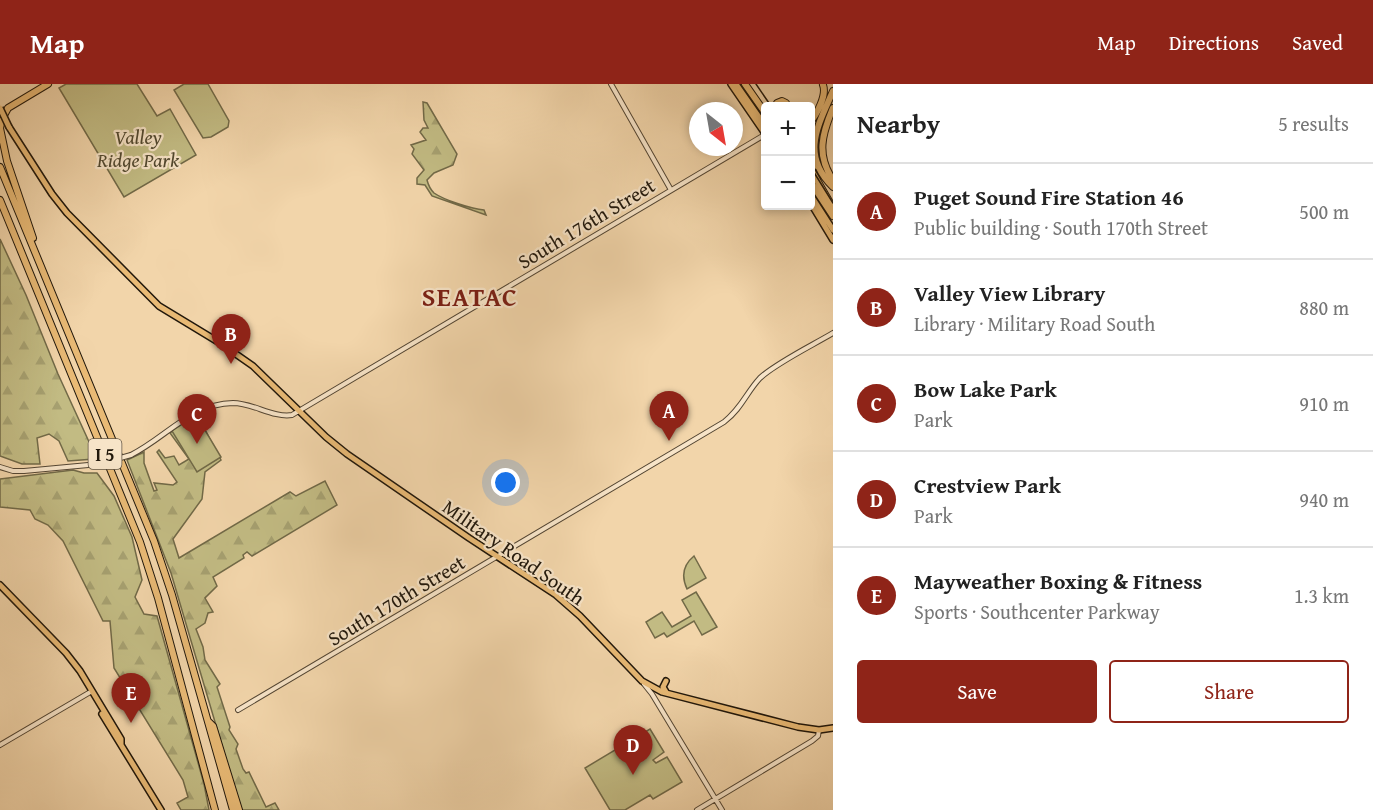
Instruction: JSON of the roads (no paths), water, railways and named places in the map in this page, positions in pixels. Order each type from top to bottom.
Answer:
[{"type":"highway","points":[[42,268],[0,135],[5,112],[48,84]]},
{"type":"highway","points":[[819,169],[813,137],[830,106],[826,85]]},
{"type":"highway","points":[[815,116],[826,85]]},
{"type":"highway","points":[[747,86],[761,108]]},
{"type":"highway","points":[[833,91],[821,152],[824,164],[833,180]]},
{"type":"highway","points":[[0,146],[7,161]]},
{"type":"highway","points":[[815,163],[833,187]]},
{"type":"highway","name":"I 5","points":[[0,167],[158,551],[233,810]]},
{"type":"highway","points":[[815,177],[833,208]]},
{"type":"highway","points":[[815,189],[833,216]]},
{"type":"highway","name":"I 5","points":[[0,200],[140,542],[161,609],[215,810]]},
{"type":"highway","points":[[207,721],[213,726],[239,810]]},
{"type":"main road","points":[[734,84],[761,128]]},
{"type":"main road","points":[[740,94],[761,122]]},
{"type":"main road","name":"Military Road South","points":[[0,108],[35,168],[67,213],[147,296],[166,312],[220,343],[253,366],[298,411],[348,454],[556,595],[642,681],[665,692],[798,727],[819,730],[833,728]]},
{"type":"main road","points":[[815,203],[833,230]]},
{"type":"main road","points":[[815,205],[833,240]]},
{"type":"main road","points":[[0,585],[66,653],[161,810]]},
{"type":"main road","points":[[665,692],[663,687],[666,681]]},
{"type":"street","points":[[611,84],[671,191]]},
{"type":"street","name":"South 176th Street","points":[[298,411],[761,137]]},
{"type":"street","name":"South 170th Street","points":[[238,710],[724,422],[739,409],[754,386],[766,373],[833,333]]},
{"type":"street","points":[[0,467],[13,471],[24,471],[99,464],[144,448],[189,415],[207,407],[237,403],[283,416],[292,415],[298,411]]},
{"type":"street","points":[[642,681],[650,690],[722,810]]},
{"type":"street","points":[[0,744],[91,692]]},
{"type":"street","points":[[656,700],[657,694],[665,692]]},
{"type":"street","points":[[697,810],[812,741],[818,736],[819,730]]},
{"type":"tram line","points":[[756,84],[768,102]]},
{"type":"tram line","points":[[815,174],[833,203]]},
{"type":"place","name":"Valley View Library","points":[[231,364]]},
{"type":"place","name":"Puget Sound Fire Station 46","points":[[669,441]]},
{"type":"place","name":"Bow Lake Park","points":[[197,444]]},
{"type":"place","name":"Mayweather Boxing & Fitness","points":[[131,723]]},
{"type":"place","name":"Crestview Park","points":[[633,775]]},
{"type":"district","name":"SEATAC","points":[[470,296]]},
{"type":"park label","name":"Valley Ridge Park","points":[[138,148]]}]
